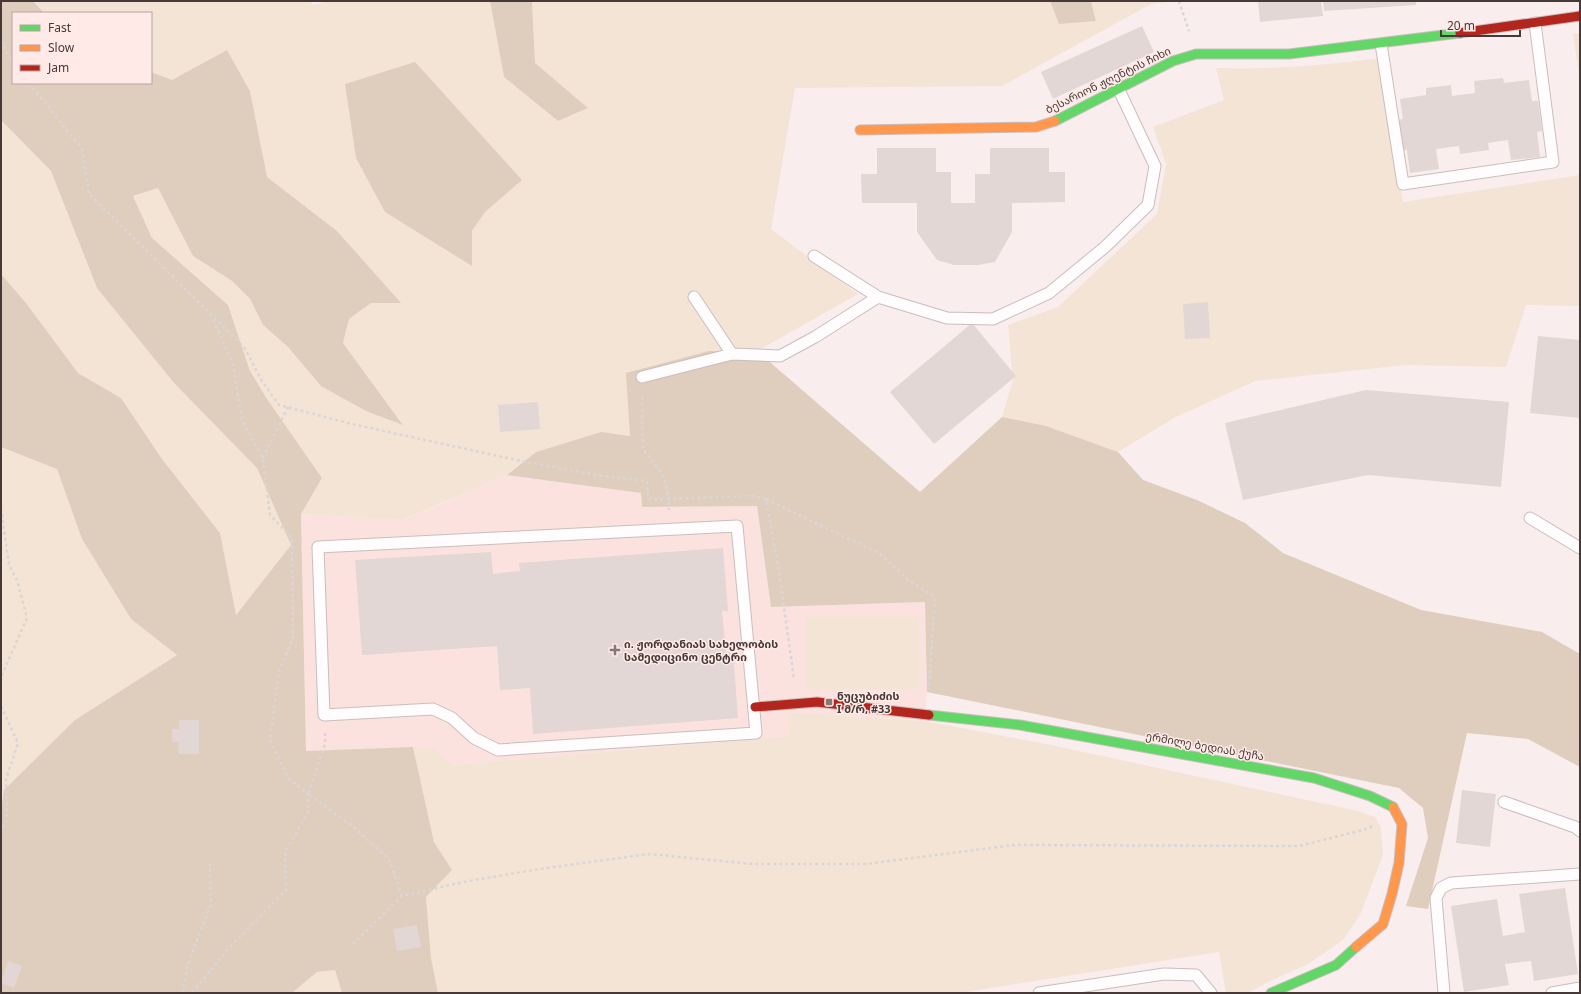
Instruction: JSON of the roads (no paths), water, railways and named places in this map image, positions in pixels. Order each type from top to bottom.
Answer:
[{"type":"street","name":"ბესარიონ ჟღენტის ჩიხი","points":[[860,130],[1036,127],[1055,121],[1119,90],[1173,61],[1196,54],[1289,54],[1381,44],[1580,16]]},
{"type":"street","name":"ერმილე ბედიას ქუჩა","points":[[755,707],[817,702],[1020,725],[1314,778],[1377,799],[1392,806],[1402,824],[1399,863],[1383,924],[1336,965],[1271,993]]},
{"type":"lane","points":[[1381,44],[1403,184],[1553,162],[1535,23]]},
{"type":"lane","points":[[814,256],[878,297],[947,318],[993,319],[1049,293],[1105,247],[1148,205],[1155,166],[1119,90]]},
{"type":"lane","points":[[694,297],[732,354]]},
{"type":"lane","points":[[642,377],[732,354],[780,356],[815,337],[878,297]]},
{"type":"lane","points":[[1530,518],[1580,548]]},
{"type":"lane","points":[[737,526],[755,707],[756,733],[498,750],[474,738],[452,718],[433,709],[324,715],[318,547],[737,526]]},
{"type":"lane","points":[[1504,802],[1575,827],[1580,831]]},
{"type":"lane","points":[[1444,993],[1436,898],[1441,888],[1451,883],[1580,874]]},
{"type":"lane","points":[[1039,993],[1164,974],[1196,975],[1211,993]]},
{"type":"lane","points":[[1552,993],[1580,988]]},
{"type":"place","name":"ი. ჟორდანიას სახელობის სამედიცინო ცენტრი","points":[[615,650]]},
{"type":"place","name":"ნუცუბიძის I მ/რ, #33","points":[[829,702]]}]
